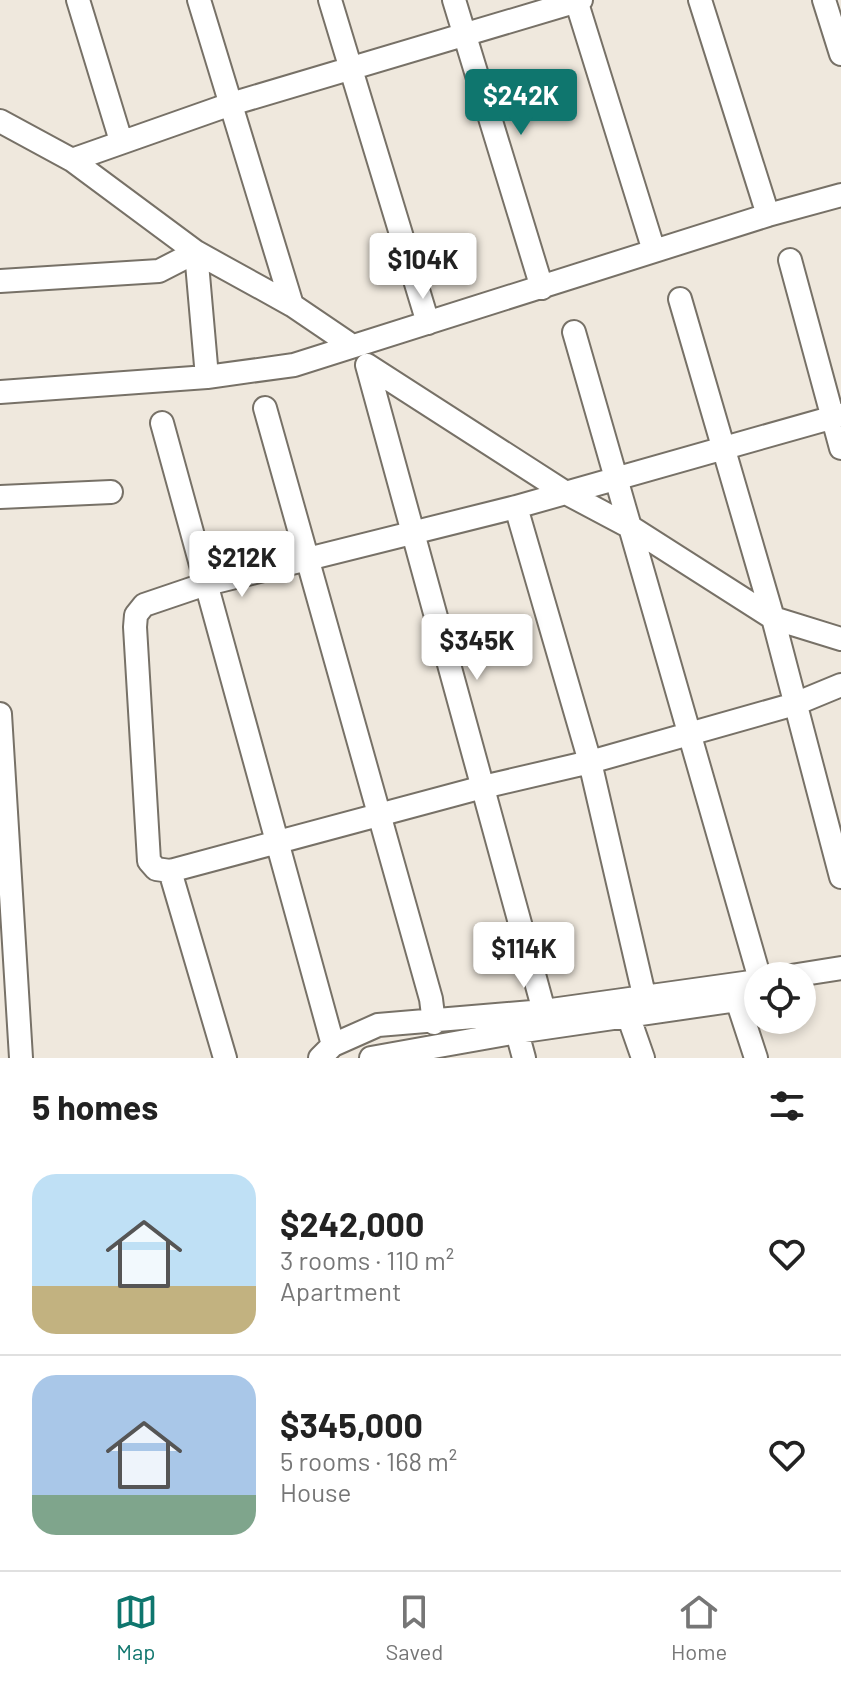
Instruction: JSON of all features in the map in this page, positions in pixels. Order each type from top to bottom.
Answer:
[{"type":"street","points":[[78,0],[121,141]]},
{"type":"street","points":[[199,0],[292,305]]},
{"type":"street","points":[[330,0],[428,323]]},
{"type":"street","points":[[454,0],[542,288]]},
{"type":"street","points":[[700,0],[768,215]]},
{"type":"street","points":[[824,0],[841,54]]},
{"type":"street","points":[[72,160],[231,104],[578,1],[654,251]]},
{"type":"street","points":[[0,121],[72,160],[196,252],[292,305],[351,345]]},
{"type":"street","points":[[0,392],[207,377],[294,365],[768,215],[841,195]]},
{"type":"street","points":[[0,281],[159,271],[196,252]]},
{"type":"street","points":[[196,252],[207,377]]},
{"type":"street","points":[[790,260],[836,416],[841,448]]},
{"type":"street","points":[[680,299],[773,618],[841,877]]},
{"type":"street","points":[[574,332],[754,962]]},
{"type":"street","points":[[544,1011],[367,365],[566,493],[632,528],[773,618],[841,639]]},
{"type":"street","points":[[265,408],[431,999],[434,1023]]},
{"type":"street","points":[[836,416],[516,507],[203,585],[144,605],[136,615],[149,861],[156,869],[170,871],[483,787],[590,762],[795,704],[841,685]]},
{"type":"street","points":[[162,423],[203,585],[275,843],[326,1052],[378,1025],[434,1023],[544,1011],[645,999],[744,982]]},
{"type":"street","points":[[0,497],[111,492]]},
{"type":"street","points":[[516,507],[590,762],[645,999]]},
{"type":"street","points":[[0,714],[21,1058]]},
{"type":"street","points":[[170,871],[225,1058]]},
{"type":"street","points":[[816,972],[841,968]]},
{"type":"street","points":[[816,987],[841,983]]},
{"type":"street","points":[[371,1058],[419,1053],[517,1032],[744,1000]]},
{"type":"street","points":[[629,1018],[643,1058]]},
{"type":"street","points":[[517,1032],[524,1058]]},
{"type":"street","points":[[753,1034],[756,1058]]}]
